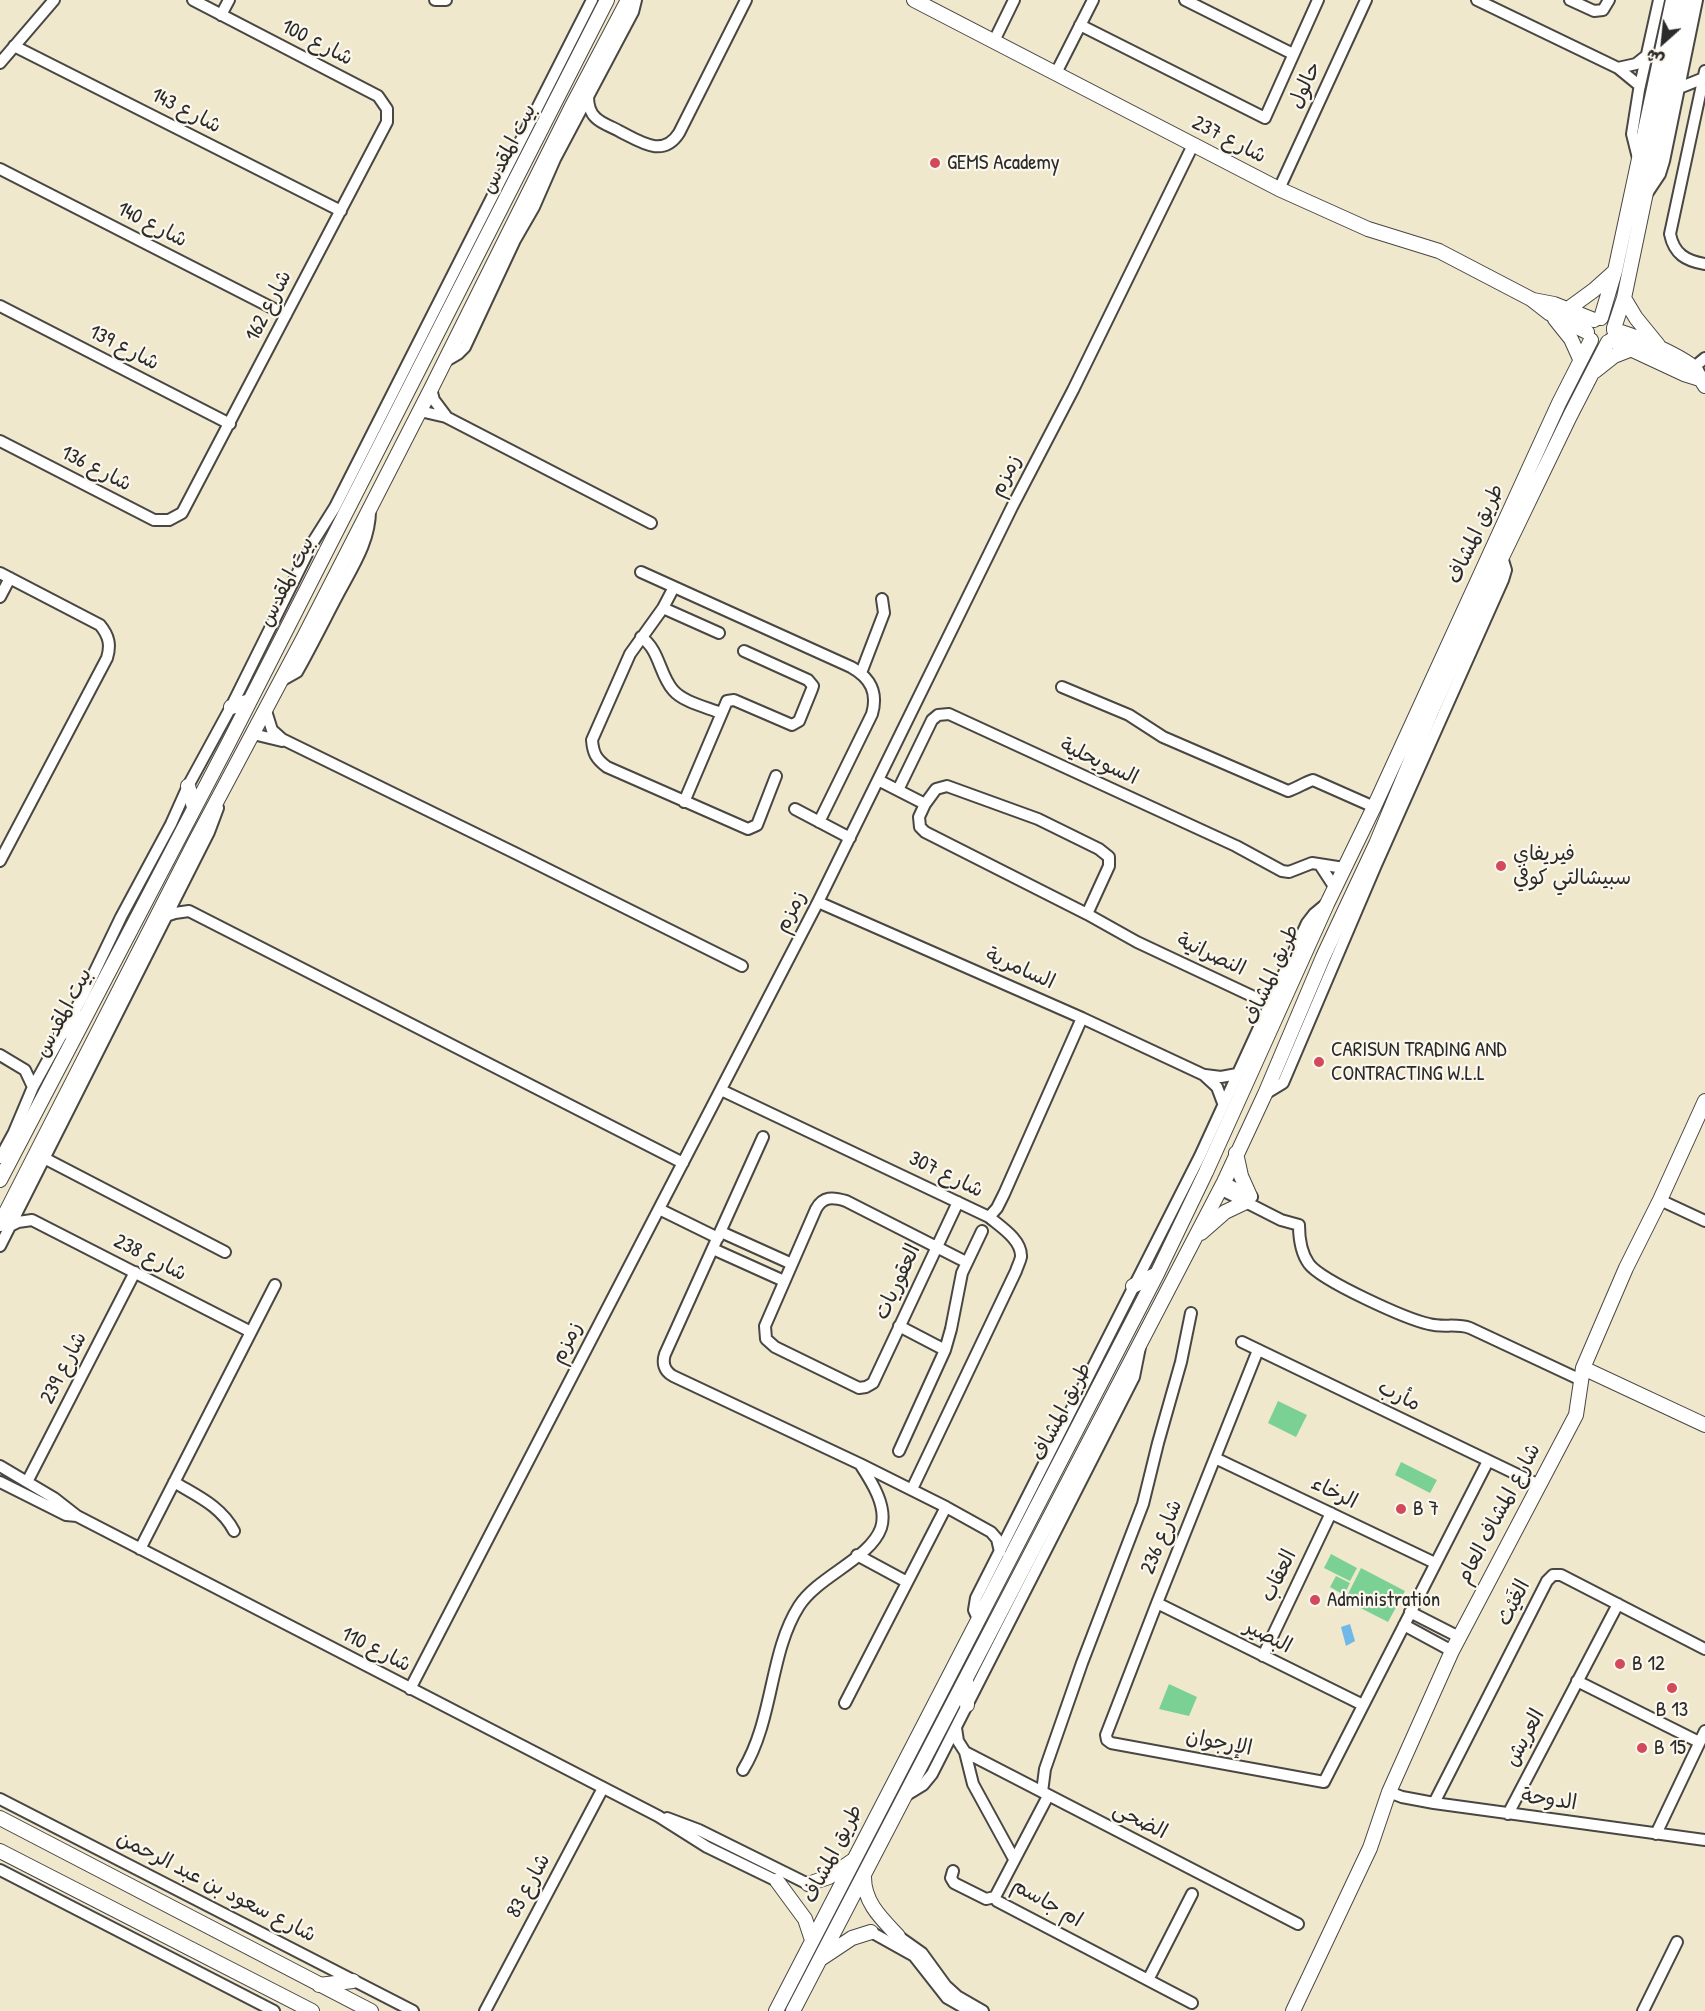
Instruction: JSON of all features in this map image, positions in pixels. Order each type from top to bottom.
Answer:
[{"type":"street","points":[[0,63],[54,0]]},
{"type":"street","name":"شارع 100","points":[[193,0],[378,96],[387,109]]},
{"type":"street","points":[[221,15],[229,0]]},
{"type":"street","name":"بيت المقدس","points":[[0,1158],[33,1087],[83,996],[120,917],[176,815],[188,786],[231,707],[313,542],[357,465],[592,0]]},
{"type":"street","name":"بيت المقدس","points":[[0,1180],[250,701],[607,0]]},
{"type":"street","name":"بيت المقدس","points":[[5,1225],[25,1195],[44,1158],[218,799],[266,711],[446,361],[571,108],[628,0]]},
{"type":"street","name":"بيت المقدس","points":[[446,361],[465,347],[515,240],[633,12],[636,0]]},
{"type":"street","points":[[588,96],[590,109],[596,118],[650,146],[662,147],[672,142],[679,133],[746,0]]},
{"type":"street","name":"شارع 237","points":[[914,0],[1279,189],[1368,229],[1439,251],[1531,299],[1549,313],[1593,327]]},
{"type":"street","points":[[994,40],[1014,0]]},
{"type":"street","points":[[1056,73],[1093,0]]},
{"type":"street","points":[[1185,0],[1293,54]]},
{"type":"street","points":[[1080,25],[1265,118],[1318,0]]},
{"type":"street","name":"حالول","points":[[1279,189],[1366,0]]},
{"type":"street","points":[[1477,0],[1618,68],[1640,86]]},
{"type":"street","points":[[1570,0],[1594,11],[1603,10],[1609,0]]},
{"type":"street","name":"طريق المشاف","points":[[1639,164],[1632,134],[1659,0]]},
{"type":"street","name":"طريق المشاف","points":[[776,2011],[1157,1274],[1580,359],[1615,271],[1673,0]]},
{"type":"street","name":"طريق المشاف","points":[[793,2011],[1222,1186],[1265,1094],[1323,957],[1376,844],[1431,711],[1502,557],[1612,335],[1624,298],[1686,0]]},
{"type":"street","name":"طريق المشاف","points":[[1646,194],[1660,174],[1664,161],[1697,0]]},
{"type":"street","name":"شارع 143","points":[[14,46],[341,211]]},
{"type":"street","points":[[1618,68],[1636,63],[1646,56]]},
{"type":"street","points":[[1684,65],[1692,73],[1705,76]]},
{"type":"street","points":[[1679,88],[1705,76]]},
{"type":"street","points":[[1705,76],[1671,234],[1676,251],[1691,262],[1705,264]]},
{"type":"street","name":"شارع 162","points":[[177,517],[188,504],[387,122],[387,109]]},
{"type":"street","points":[[574,123],[596,118]]},
{"type":"street","name":"زمزم","points":[[410,1689],[818,902],[1193,145]]},
{"type":"street","name":"شارع 140","points":[[0,169],[286,315]]},
{"type":"street","points":[[1568,309],[1615,271]]},
{"type":"street","points":[[461,288],[451,325],[418,390],[417,401],[420,411],[446,417],[651,523]]},
{"type":"street","points":[[1624,298],[1642,327],[1666,353]]},
{"type":"street","name":"شارع 237","points":[[1531,299],[1554,303],[1568,309],[1593,327]]},
{"type":"street","name":"شارع 139","points":[[0,306],[230,424]]},
{"type":"street","points":[[1549,313],[1571,339],[1580,359]]},
{"type":"street","points":[[1701,376],[1666,353],[1634,336],[1612,335],[1599,344],[1593,327],[1610,322],[1612,335],[1632,349],[1684,374],[1701,376]]},
{"type":"street","points":[[1592,374],[1614,356],[1632,349]]},
{"type":"street","points":[[1701,376],[1705,358]]},
{"type":"street","points":[[431,389],[434,400],[446,417]]},
{"type":"street","name":"شارع 136","points":[[0,441],[148,518],[162,521],[177,517]]},
{"type":"street","points":[[640,572],[861,673],[869,681],[874,692],[875,703],[872,714],[819,822]]},
{"type":"street","points":[[0,597],[5,576],[100,625],[109,640],[107,658],[0,861]]},
{"type":"street","points":[[674,587],[663,608],[630,654],[592,741],[593,751],[598,760],[607,766],[744,827],[753,828],[757,825],[776,776]]},
{"type":"street","points":[[861,673],[884,613],[882,598]]},
{"type":"street","points":[[288,742],[253,734],[250,727],[251,719],[286,649],[301,601]]},
{"type":"street","points":[[663,608],[719,633]]},
{"type":"street","points":[[641,637],[653,648],[668,683],[676,693],[721,713]]},
{"type":"street","points":[[684,802],[727,701],[731,700],[789,725],[795,725],[799,721],[812,690],[813,686],[808,680],[744,651]]},
{"type":"street","points":[[1062,687],[1129,715],[1163,736],[1288,791],[1300,788],[1305,782],[1313,780],[1374,807]]},
{"type":"street","points":[[231,707],[250,701]]},
{"type":"street","points":[[266,711],[272,730],[288,742],[742,966]]},
{"type":"street","name":"السويحلية","points":[[898,790],[932,720],[941,714],[949,714],[1236,846],[1274,869],[1289,872],[1309,863],[1344,868]]},
{"type":"street","points":[[878,780],[925,804],[936,789],[947,786],[1038,819],[1099,849],[1109,857],[1109,866],[1087,914]]},
{"type":"street","points":[[188,786],[194,807]]},
{"type":"street","name":"بيت المقدس","points":[[0,1246],[5,1225],[145,950],[166,916],[215,819],[218,799]]},
{"type":"street","name":"النصرانية","points":[[925,804],[920,818],[920,827],[925,832],[1087,914],[1137,942],[1269,1004]]},
{"type":"street","points":[[795,809],[850,838]]},
{"type":"street","points":[[1320,865],[1335,888]]},
{"type":"street","points":[[179,890],[189,911]]},
{"type":"street","name":"السامرية","points":[[818,902],[1082,1018],[1204,1075],[1217,1087],[1223,1103]]},
{"type":"street","name":"طريق المشاف","points":[[979,1621],[974,1610],[976,1598],[1200,1156],[1307,923],[1327,904]]},
{"type":"street","points":[[166,916],[189,911],[683,1163]]},
{"type":"street","points":[[61,1033],[88,1013]]},
{"type":"street","name":"شارع 307","points":[[721,1090],[989,1217],[1004,1194],[1082,1018]]},
{"type":"street","points":[[0,1055],[20,1066],[28,1075],[33,1087]]},
{"type":"street","points":[[20,1066],[47,1062]]},
{"type":"street","name":"السامرية","points":[[1204,1075],[1221,1077],[1237,1074]]},
{"type":"street","name":"شارع المشاف العام","points":[[1293,2011],[1370,1848],[1389,1792],[1459,1636],[1576,1415],[1582,1374],[1626,1268],[1704,1104]]},
{"type":"street","points":[[763,1137],[665,1354],[664,1365],[667,1372],[946,1507],[991,1532],[999,1543],[1000,1552]]},
{"type":"street","points":[[1236,1154],[1248,1199]]},
{"type":"street","points":[[44,1158],[225,1252]]},
{"type":"street","points":[[1222,1186],[1287,1216],[1299,1225],[1300,1244],[1309,1264],[1328,1281],[1426,1324],[1453,1324],[1470,1328],[1705,1425]]},
{"type":"street","points":[[5,1225],[32,1220],[25,1195]]},
{"type":"street","points":[[713,1249],[784,1281],[816,1209],[822,1200],[833,1198],[846,1201],[966,1262]]},
{"type":"street","points":[[1195,1238],[1225,1212],[1248,1199]]},
{"type":"street","points":[[1660,1200],[1705,1221]]},
{"type":"street","name":"العقوريات","points":[[784,1281],[765,1326],[766,1338],[770,1344],[859,1388],[870,1386],[958,1202]]},
{"type":"street","points":[[659,1209],[792,1264]]},
{"type":"street","points":[[912,1489],[1021,1257],[1018,1245],[1012,1236],[989,1217]]},
{"type":"street","name":"شارع 238","points":[[32,1220],[251,1332]]},
{"type":"street","points":[[899,1451],[945,1350],[958,1284],[982,1231]]},
{"type":"street","name":"شارع 239","points":[[27,1482],[135,1272]]},
{"type":"street","points":[[1133,1286],[1157,1274]]},
{"type":"street","points":[[140,1549],[275,1285]]},
{"type":"street","name":"ام جاسم","points":[[1191,1313],[1181,1362],[1143,1504],[1078,1674],[1045,1769],[1045,1794],[994,1897],[997,1901],[1192,2003]]},
{"type":"street","points":[[899,1326],[945,1350]]},
{"type":"street","name":"طريق المشاف","points":[[905,1796],[923,1785],[940,1759],[1134,1377],[1141,1341]]},
{"type":"street","name":"مأرب","points":[[1242,1342],[1539,1485]]},
{"type":"street","name":"شارع 236","points":[[1107,1740],[1106,1735],[1157,1603],[1258,1350]]},
{"type":"street","name":"الرخاء","points":[[1215,1458],[1435,1563]]},
{"type":"street","points":[[1363,1705],[1488,1461]]},
{"type":"street","points":[[743,1770],[751,1757],[760,1733],[783,1644],[795,1612],[816,1586],[857,1556],[874,1539],[882,1522],[874,1488],[860,1464]]},
{"type":"street","name":"شارع 110","points":[[0,1466],[54,1498],[77,1516],[658,1816],[695,1840],[777,1881]]},
{"type":"street","name":"شارع 110","points":[[0,1482],[66,1515],[77,1516]]},
{"type":"street","points":[[174,1482],[213,1505],[234,1531]]},
{"type":"street","points":[[845,1702],[946,1507]]},
{"type":"street","name":"العقاب","points":[[1263,1656],[1331,1513]]},
{"type":"street","points":[[991,1532],[1015,1523]]},
{"type":"street","points":[[857,1556],[907,1582]]},
{"type":"street","name":"الغَيْث","points":[[1434,1803],[1553,1575],[1561,1575],[1705,1649]]},
{"type":"street","name":"البصير","points":[[1157,1603],[1363,1705]]},
{"type":"street","name":"العريش","points":[[1508,1814],[1618,1604]]},
{"type":"street","points":[[1410,1612],[1459,1636]]},
{"type":"street","points":[[1404,1625],[1452,1651]]},
{"type":"street","points":[[966,1677],[967,1706]]},
{"type":"street","points":[[1577,1682],[1699,1742]]},
{"type":"street","name":"الإرجوان","points":[[1107,1740],[1111,1743],[1324,1782],[1363,1705]]},
{"type":"street","points":[[956,1728],[958,1741],[965,1752],[973,1784],[1014,1859]]},
{"type":"street","points":[[1656,1834],[1705,1731]]},
{"type":"street","points":[[940,1759],[954,1752],[965,1752]]},
{"type":"street","name":"الضحى","points":[[965,1752],[1298,1924]]},
{"type":"street","name":"شارع 83","points":[[488,2008],[603,1788]]},
{"type":"street","name":"الدوحة","points":[[1389,1792],[1434,1803],[1705,1840]]},
{"type":"street","name":"شارع سعود بن عبد الرحمن","points":[[0,1799],[412,2011]]},
{"type":"street","name":"شارع 110","points":[[658,1816],[684,1824],[808,1884]]},
{"type":"street","name":"شارع سعود بن عبد الرحمن","points":[[0,1818],[371,2011]]},
{"type":"street","points":[[0,1851],[312,2011]]},
{"type":"street","points":[[808,1884],[838,1871],[855,1858]]},
{"type":"street","points":[[953,1871],[951,1878],[954,1883],[986,1899],[994,1897]]},
{"type":"street","points":[[3,1874],[269,2010]]},
{"type":"street","points":[[864,1877],[865,1892],[871,1905],[898,1936],[916,1946],[946,1986],[957,1996],[983,2011]]},
{"type":"street","points":[[777,1881],[805,1919],[812,1940]]},
{"type":"street","points":[[1148,1980],[1192,1894]]},
{"type":"street","points":[[816,1964],[845,1942],[871,1932],[914,1956],[947,1998],[970,2011]]},
{"type":"street","points":[[1643,2011],[1677,1942]]},
{"type":"street","points":[[319,1985],[353,1981]]},
{"type":"green space","points":[[1278,1401],[1307,1415],[1296,1437],[1268,1423]]},
{"type":"green space","points":[[1401,1462],[1437,1480],[1430,1493],[1395,1475]]},
{"type":"green space","points":[[1331,1554],[1357,1568],[1350,1581],[1324,1568]]},
{"type":"green space","points":[[1361,1568],[1405,1591],[1388,1622],[1345,1600]]},
{"type":"green space","points":[[1336,1576],[1350,1583],[1344,1595],[1330,1587]]},
{"type":"green space","points":[[1169,1684],[1197,1697],[1189,1716],[1159,1709]]},
{"type":"water","points":[[1350,1624],[1355,1641],[1346,1646],[1341,1627]]},
{"type":"place","name":"GEMS Academy","points":[[935,163]]},
{"type":"place","name":"فيريفاي سبيشالتي كوفي","points":[[1501,866]]},
{"type":"place","name":"CARISUN TRADING AND CONTRACTING W.L.L","points":[[1319,1062]]},
{"type":"place","name":"B 7","points":[[1401,1509]]},
{"type":"place","name":"Administration","points":[[1315,1600]]},
{"type":"place","name":"B 12","points":[[1620,1664]]},
{"type":"place","name":"B 13","points":[[1672,1688]]},
{"type":"place","name":"B 15","points":[[1642,1748]]}]
